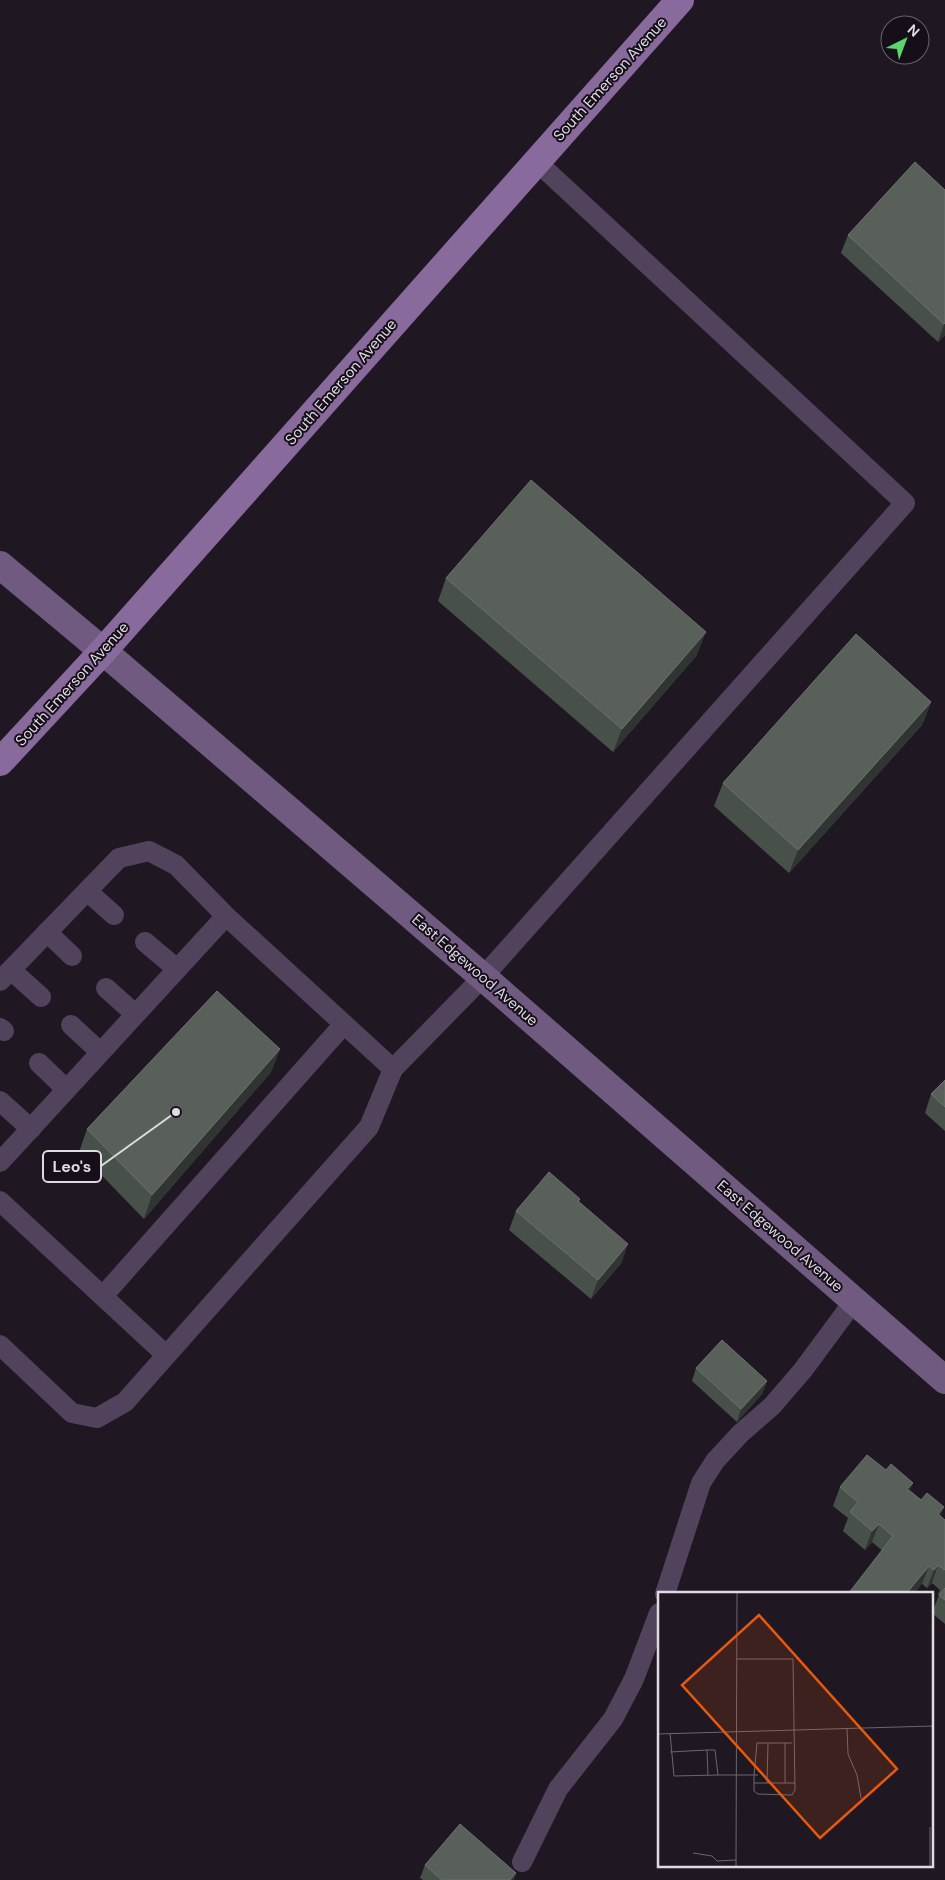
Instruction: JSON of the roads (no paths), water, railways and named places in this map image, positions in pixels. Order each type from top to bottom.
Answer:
[{"type":"main road","name":"South Emerson Avenue","points":[[0,762],[103,651],[680,0]]},
{"type":"main road","name":"East Edgewood Avenue","points":[[0,566],[103,651],[483,977],[945,1380]]},
{"type":"lane","points":[[0,1345],[72,1413],[97,1418],[125,1402],[369,1127],[393,1069],[483,977],[905,502],[536,161]]},
{"type":"lane","points":[[41,997],[5,975],[119,858],[150,851],[176,865],[226,916],[393,1069]]},
{"type":"lane","points":[[87,891],[114,915]]},
{"type":"lane","points":[[0,1162],[226,916]]},
{"type":"lane","points":[[47,932],[72,956]]},
{"type":"lane","points":[[145,942],[177,969]]},
{"type":"lane","points":[[106,988],[136,1014]]},
{"type":"lane","points":[[103,1296],[344,1024]]},
{"type":"lane","points":[[70,1025],[100,1052]]},
{"type":"lane","points":[[39,1064],[66,1089]]},
{"type":"lane","points":[[0,1100],[31,1129]]},
{"type":"lane","points":[[0,1201],[166,1355]]},
{"type":"lane","points":[[666,1592],[701,1483],[715,1461],[741,1433],[772,1406],[803,1370],[854,1301]]},
{"type":"lane","points":[[522,1862],[558,1790],[617,1711],[642,1662],[658,1615]]},
{"type":"place","name":"Leo's","points":[[176,1112]]}]
